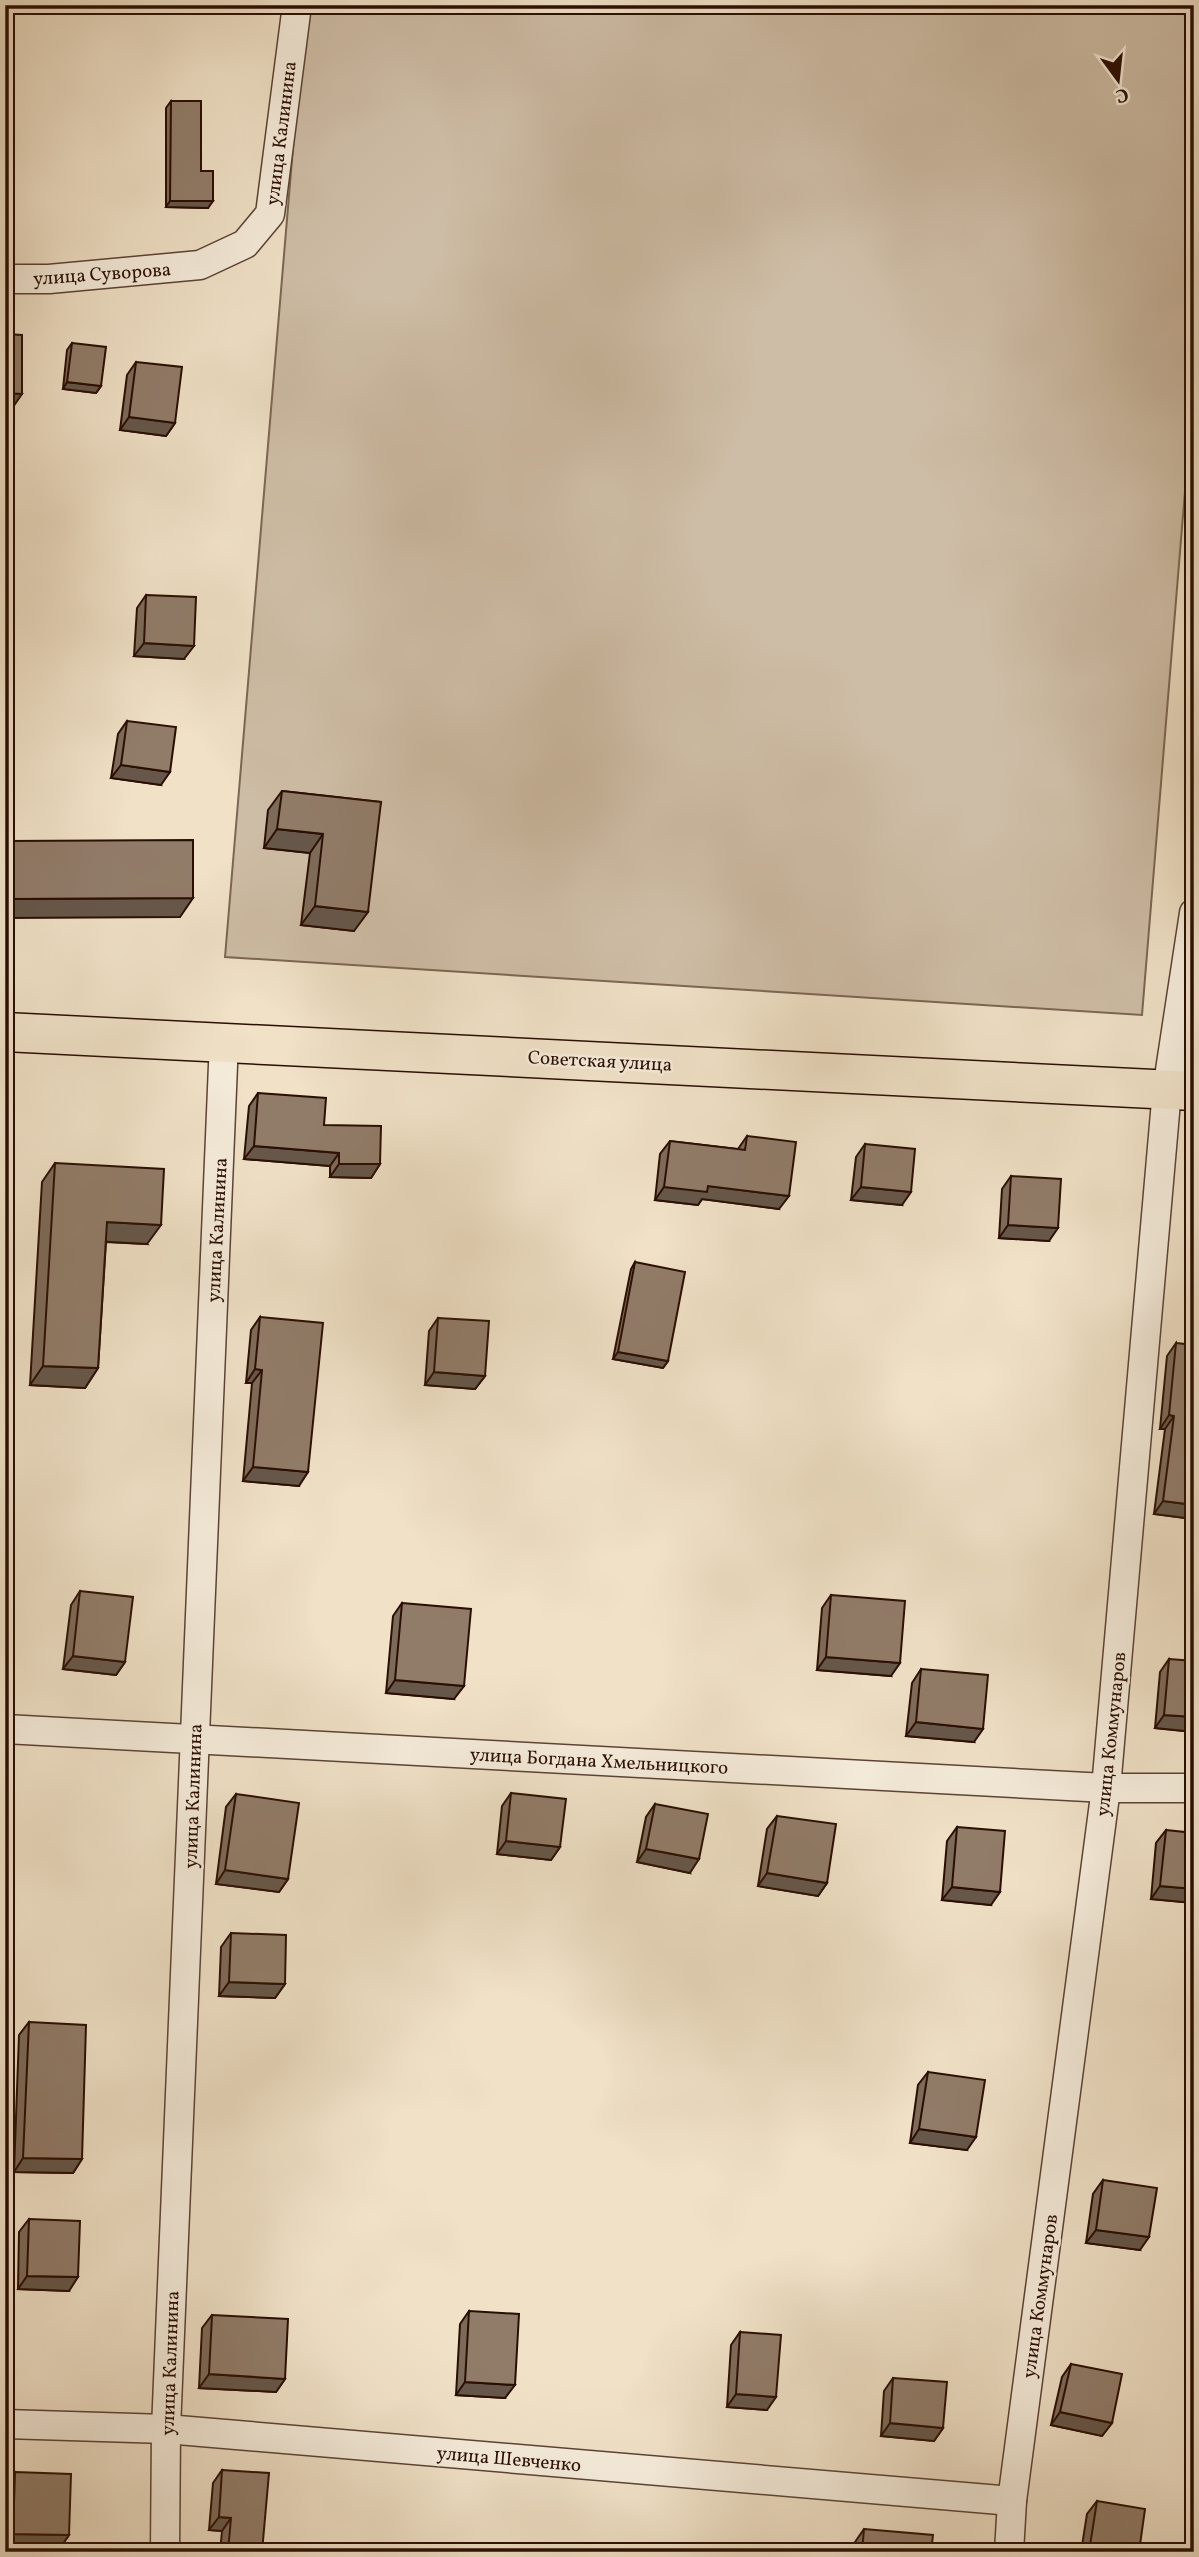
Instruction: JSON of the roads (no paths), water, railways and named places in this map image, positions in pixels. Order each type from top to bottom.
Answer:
[{"type":"highway","name":"Советская улица","points":[[5,1032],[1180,1090]]},
{"type":"street","name":"улица Калинина","points":[[200,265],[245,244],[270,214],[297,5]]},
{"type":"street","name":"улица Суворова","points":[[5,279],[49,279],[200,265]]},
{"type":"street","name":"улица Коммунаров","points":[[1009,2552],[1012,2501],[1106,1788],[1180,1090],[1194,913]]},
{"type":"street","name":"улица Калинина","points":[[165,2552],[166,2429],[224,1041]]},
{"type":"street","name":"улица Богдана Хмельницкого","points":[[5,1729],[1106,1788],[1194,1788]]},
{"type":"street","name":"улица Шевченко","points":[[5,2424],[166,2429],[1012,2501]]}]
